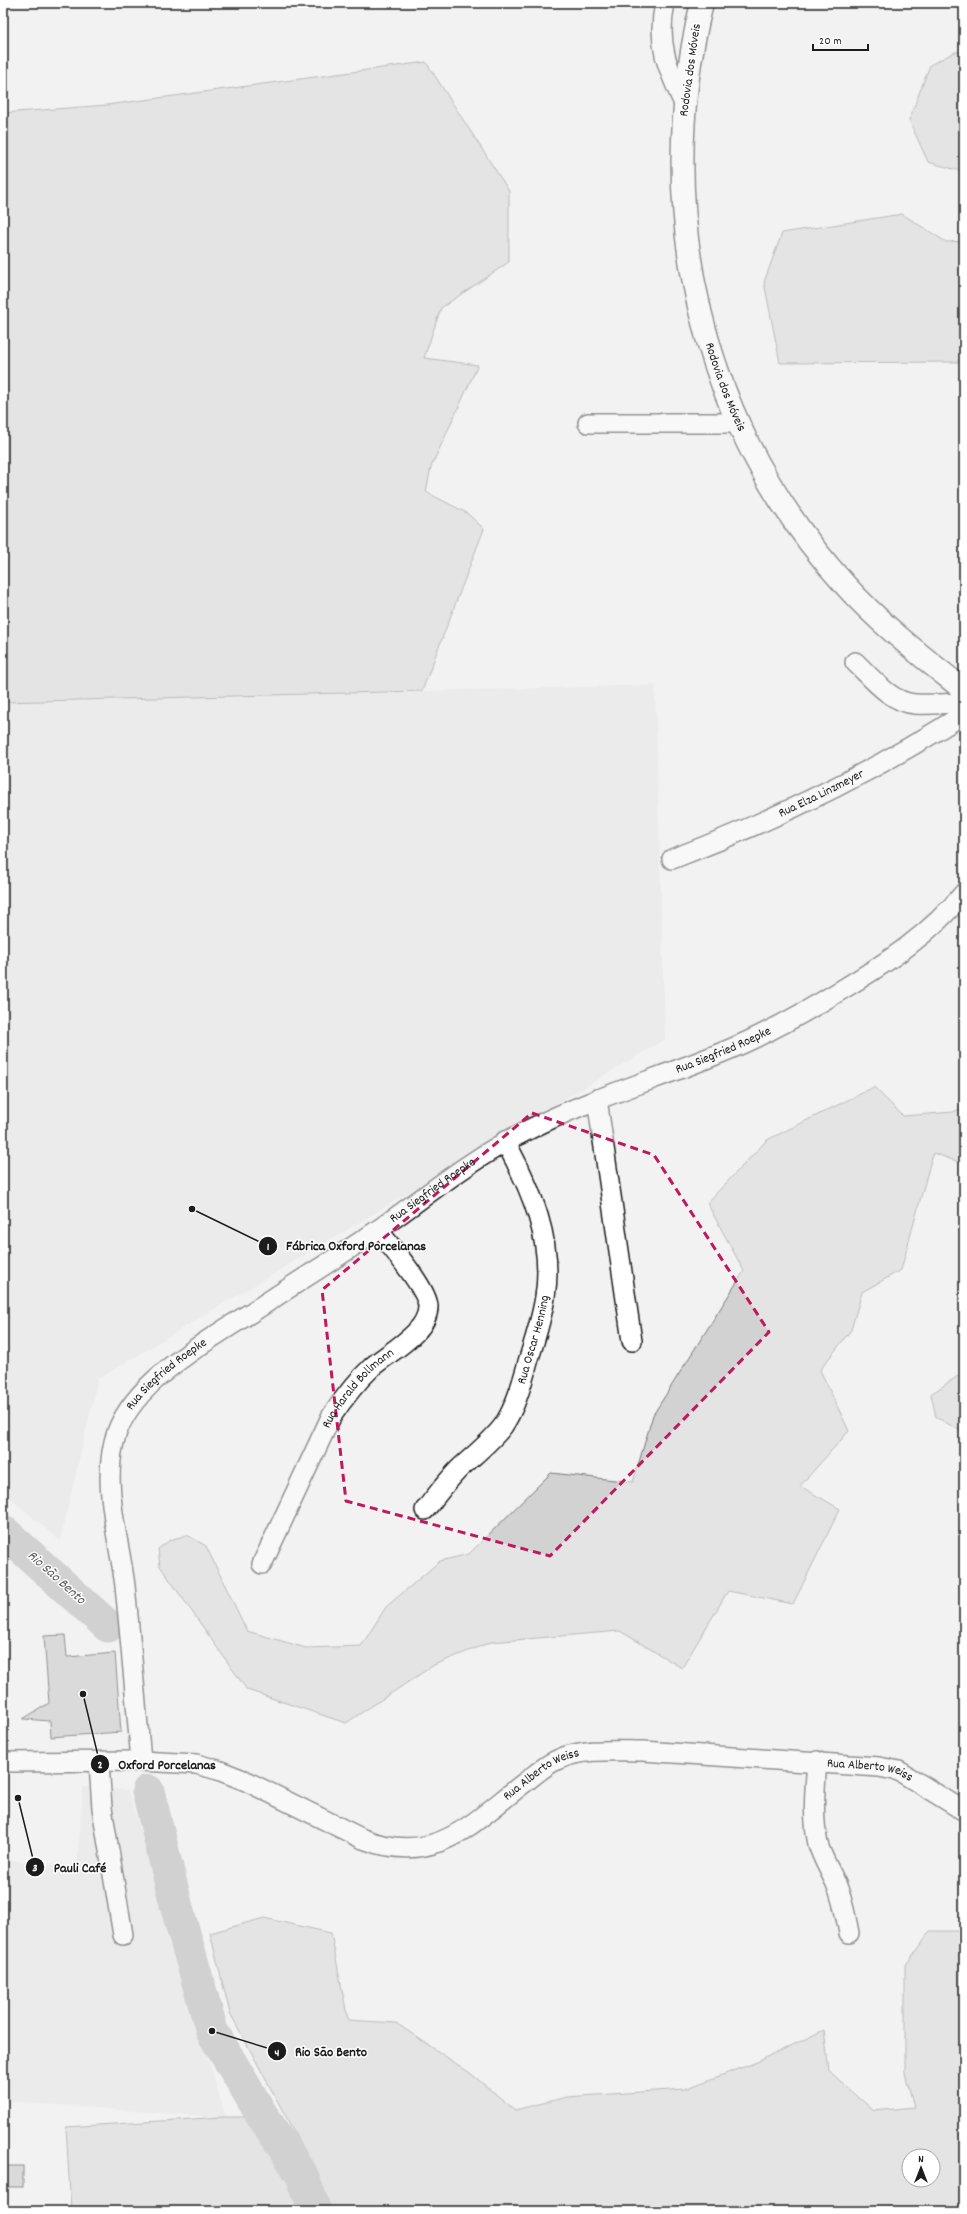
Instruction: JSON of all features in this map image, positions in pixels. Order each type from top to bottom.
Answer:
[{"type":"main road","name":"Rodovia dos Móveis","points":[[702,3],[691,59],[685,106],[682,146],[682,182],[684,221],[692,276],[712,358],[737,423],[783,505],[827,565],[859,600],[886,626],[964,690]]},
{"type":"street","points":[[665,3],[661,20],[663,50],[666,64],[685,106]]},
{"type":"street","points":[[588,423],[737,423]]},
{"type":"street","points":[[855,662],[888,692],[901,700],[914,704],[964,703]]},
{"type":"street","name":"Rua Elza Linzmeyer","points":[[672,859],[745,830],[836,789],[897,756],[964,714]]},
{"type":"street","name":"Rua Siegfried Roepke","points":[[141,1761],[128,1616],[110,1480],[112,1454],[116,1434],[126,1413],[139,1396],[176,1363],[378,1230],[505,1141],[598,1098],[723,1052],[765,1033],[813,1008],[921,937],[946,914],[964,893]]},
{"type":"street","points":[[598,1098],[632,1340]]},
{"type":"street","name":"Rua Oscar Henning","points":[[425,1510],[459,1470],[503,1426],[518,1395],[541,1317],[545,1296],[547,1264],[541,1227],[526,1182],[505,1141]]},
{"type":"street","name":"Rua Harald Bollmann","points":[[262,1564],[331,1417],[340,1403],[373,1366],[418,1331],[425,1321],[428,1306],[424,1294],[378,1230]]},
{"type":"street","name":"Rua Alberto Weiss","points":[[4,1763],[99,1763],[141,1761],[196,1764],[218,1770],[246,1781],[363,1840],[383,1847],[403,1850],[422,1847],[443,1841],[462,1830],[543,1768],[558,1759],[578,1753],[643,1751],[817,1761],[879,1767],[899,1772],[964,1811]]},
{"type":"street","points":[[817,1761],[814,1809],[818,1846],[838,1888],[845,1911],[849,1934]]},
{"type":"street","points":[[99,1763],[102,1808],[123,1935]]},
{"type":"highlighted area","points":[[532,1113],[654,1155],[769,1332],[550,1556],[346,1501],[322,1290]]},
{"type":"shaded area","points":[[955,52],[964,52],[964,172],[928,162],[909,120],[930,65]]},
{"type":"shaded area","points":[[426,62],[509,191],[509,262],[441,308],[424,358],[478,365],[431,467],[426,492],[467,513],[484,529],[422,691],[3,702],[3,113],[107,105]]},
{"type":"shaded area","points":[[902,214],[946,242],[964,241],[964,362],[780,363],[764,282],[782,233]]},
{"type":"shaded area","points":[[655,685],[665,1039],[98,1379],[60,1541],[3,1492],[3,702]]},
{"type":"shaded area","points":[[874,1087],[903,1116],[953,1112],[964,1107],[964,1164],[933,1153],[901,1270],[862,1292],[851,1330],[820,1370],[849,1431],[800,1486],[840,1509],[793,1604],[728,1591],[682,1668],[620,1631],[491,1642],[434,1665],[346,1723],[247,1690],[160,1566],[158,1549],[170,1540],[187,1535],[206,1546],[247,1631],[306,1648],[361,1646],[386,1607],[440,1561],[469,1554],[551,1473],[633,1482],[653,1415],[744,1271],[707,1203],[767,1140]]},
{"type":"shaded area","points":[[964,1372],[964,1433],[936,1417],[931,1394]]},
{"type":"shaded area","points":[[83,1787],[128,1790],[226,2118],[3,2101],[3,1860],[77,1866]]},
{"type":"shaded area","points":[[264,1918],[331,1933],[348,2020],[396,2023],[470,2073],[515,2110],[567,2097],[685,2089],[757,2062],[824,2030],[829,2071],[874,2111],[914,2107],[905,2073],[905,1966],[930,1931],[964,1931],[964,2211],[327,2211],[305,2152],[230,2013],[210,1933]]},
{"type":"shaded area","points":[[223,2117],[254,2117],[308,2211],[71,2211],[66,2127]]},
{"type":"building","points":[[65,1635],[67,1657],[115,1653],[121,1732],[51,1737],[50,1721],[23,1719],[49,1703],[44,1636]]},
{"type":"building","points":[[3,2166],[23,2166],[23,2187],[3,2187]]},
{"type":"waterway","name":"Rio São Bento","points":[[3,1531],[108,1626]]},
{"type":"waterway","name":"Rio São Bento","points":[[148,1791],[178,1912],[212,2031],[262,2115],[302,2175],[315,2211]]},
{"type":"place","name":"Fábrica Oxford Porcelanas","points":[[192,1209]]},
{"type":"place","name":"Oxford Porcelanas","points":[[83,1694]]},
{"type":"place","name":"Pauli Café","points":[[18,1798]]},
{"type":"place","name":"Rio São Bento","points":[[212,2031]]}]
